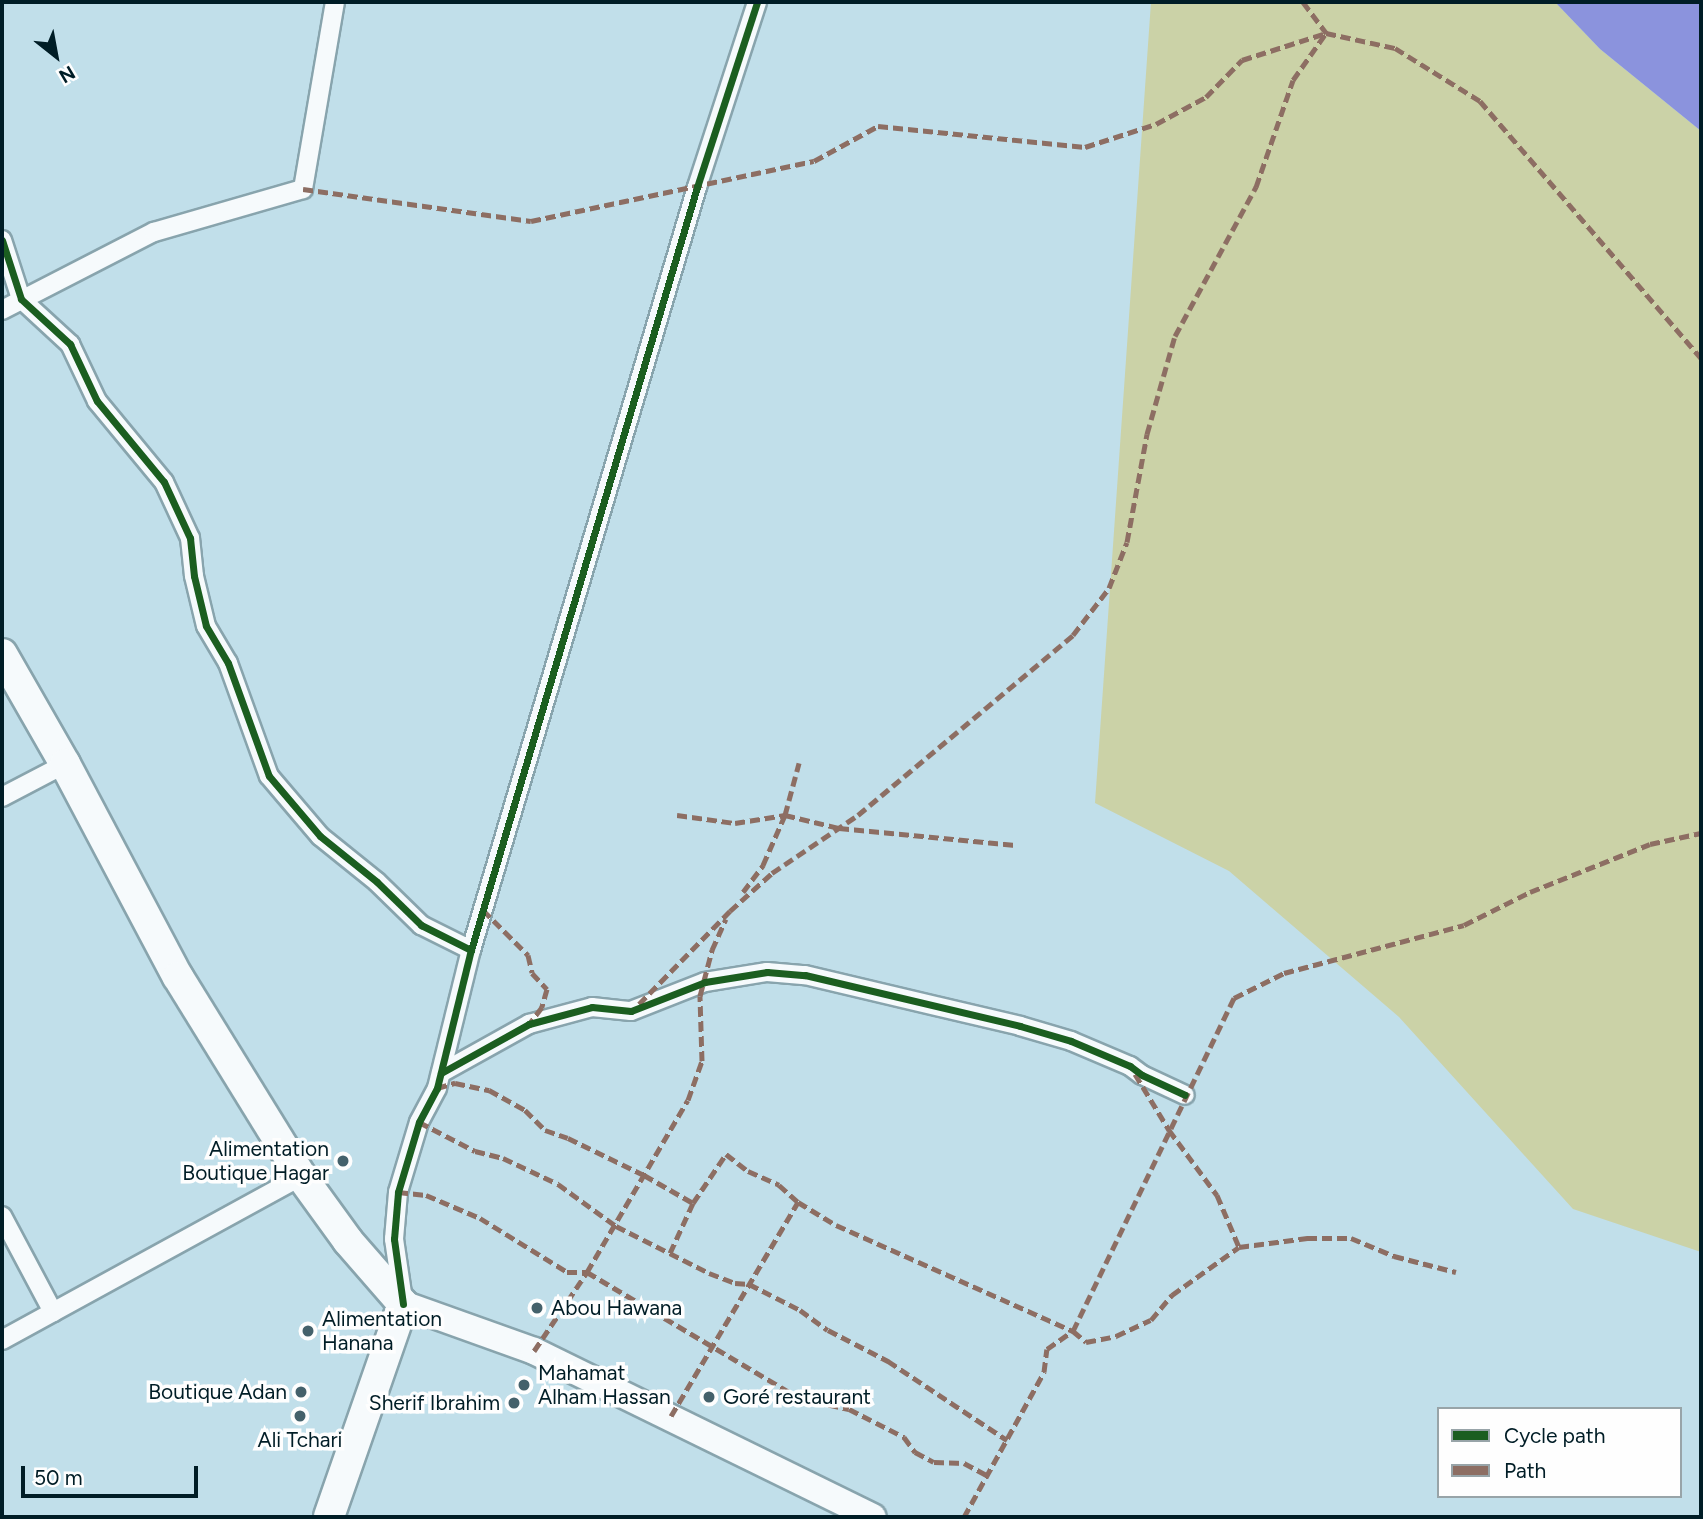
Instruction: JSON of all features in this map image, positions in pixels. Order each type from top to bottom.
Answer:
[{"type":"main road","points":[[2,654],[65,764],[178,977],[301,1176],[348,1241],[403,1304],[534,1351],[873,1517]]},
{"type":"main road","points":[[329,1517],[403,1304]]},
{"type":"street","points":[[2,310],[154,232],[303,188],[335,2]]},
{"type":"street","points":[[403,1304],[394,1239],[398,1192],[419,1122],[437,1088],[471,950],[697,187],[757,2]]},
{"type":"street","points":[[2,240],[21,299],[70,344],[97,401],[164,482],[190,538],[194,576],[206,626],[228,663],[269,776],[320,836],[377,882],[421,925],[471,950]]},
{"type":"street","points":[[2,797],[65,764]]},
{"type":"street","points":[[441,1073],[529,1024],[592,1007],[631,1011],[705,982],[768,972],[805,975],[1020,1026],[1071,1041],[1130,1066],[1142,1076],[1185,1095]]},
{"type":"street","points":[[2,1340],[301,1176]]},
{"type":"street","points":[[2,1216],[53,1312]]},
{"type":"green space","points":[[1151,2],[1555,2],[1600,49],[1701,131],[1701,1252],[1573,1209],[1399,1017],[1229,871],[1095,803]]},
{"type":"water","points":[[1555,2],[1701,2],[1701,131],[1600,49]]},
{"type":"marked path","points":[[1303,2],[1326,33],[1395,48],[1480,101],[1701,358]]},
{"type":"marked path","points":[[303,189],[531,221],[814,161],[878,126],[1085,147],[1156,124],[1206,97],[1242,60],[1326,33]]},
{"type":"marked path","points":[[639,1004],[730,911],[772,873],[858,815],[1073,635],[1109,588],[1127,542],[1147,434],[1175,336],[1256,187],[1293,80],[1326,33]]},
{"type":"marked path","points":[[743,892],[763,865],[785,815],[799,763]]},
{"type":"marked path","points":[[677,815],[735,823],[785,815],[839,828],[1015,845]]},
{"type":"marked path","points":[[964,1517],[1044,1372],[1047,1349],[1073,1331],[1234,998],[1284,973],[1464,925],[1530,892],[1650,844],[1701,833]]},
{"type":"marked path","points":[[483,910],[528,955],[532,973],[547,989],[542,1007],[529,1024]]},
{"type":"marked path","points":[[534,1351],[587,1272],[688,1100],[702,1061],[700,996],[712,950],[726,919]]},
{"type":"marked path","points":[[1135,1074],[1169,1130],[1217,1195],[1239,1247]]},
{"type":"marked path","points":[[437,1088],[455,1083],[489,1090],[525,1110],[545,1130],[568,1138],[644,1175],[693,1203],[726,1154],[748,1171],[779,1185],[798,1202],[836,1225],[1073,1331],[1086,1342],[1116,1336],[1151,1320],[1172,1295],[1239,1247],[1307,1238],[1351,1238],[1394,1256],[1456,1272]]},
{"type":"marked path","points":[[419,1122],[475,1151],[503,1158],[558,1184],[616,1226],[709,1273],[735,1283],[749,1284],[800,1310],[828,1330],[888,1361],[1007,1440]]},
{"type":"marked path","points":[[398,1192],[426,1195],[480,1218],[567,1272],[587,1272],[799,1398],[849,1409],[904,1437],[915,1452],[934,1462],[964,1463],[987,1475]]},
{"type":"marked path","points":[[671,1416],[798,1202]]},
{"type":"marked path","points":[[670,1253],[693,1203]]},
{"type":"cycle path","points":[[403,1304],[394,1239],[398,1192],[419,1122],[437,1088],[471,950],[697,187],[757,2]]},
{"type":"cycle path","points":[[2,240],[21,299],[70,344],[97,401],[164,482],[190,538],[194,576],[206,626],[228,663],[269,776],[320,836],[377,882],[421,925],[471,950]]},
{"type":"cycle path","points":[[441,1073],[529,1024],[592,1007],[631,1011],[705,982],[767,972],[805,975],[1020,1026],[1071,1041],[1130,1066],[1142,1075],[1185,1095]]},
{"type":"place","name":"Alimentation Boutique Hagar","points":[[343,1161]]},
{"type":"place","name":"Abou Hawana","points":[[537,1308]]},
{"type":"place","name":"Alimentation Hanana","points":[[308,1331]]},
{"type":"place","name":"Mahamat Alham Hassan","points":[[524,1385]]},
{"type":"place","name":"Boutique Adan","points":[[301,1392]]},
{"type":"place","name":"Goré restaurant","points":[[709,1397]]},
{"type":"place","name":"Sherif Ibrahim","points":[[514,1403]]},
{"type":"place","name":"Ali Tchari","points":[[300,1416]]}]
